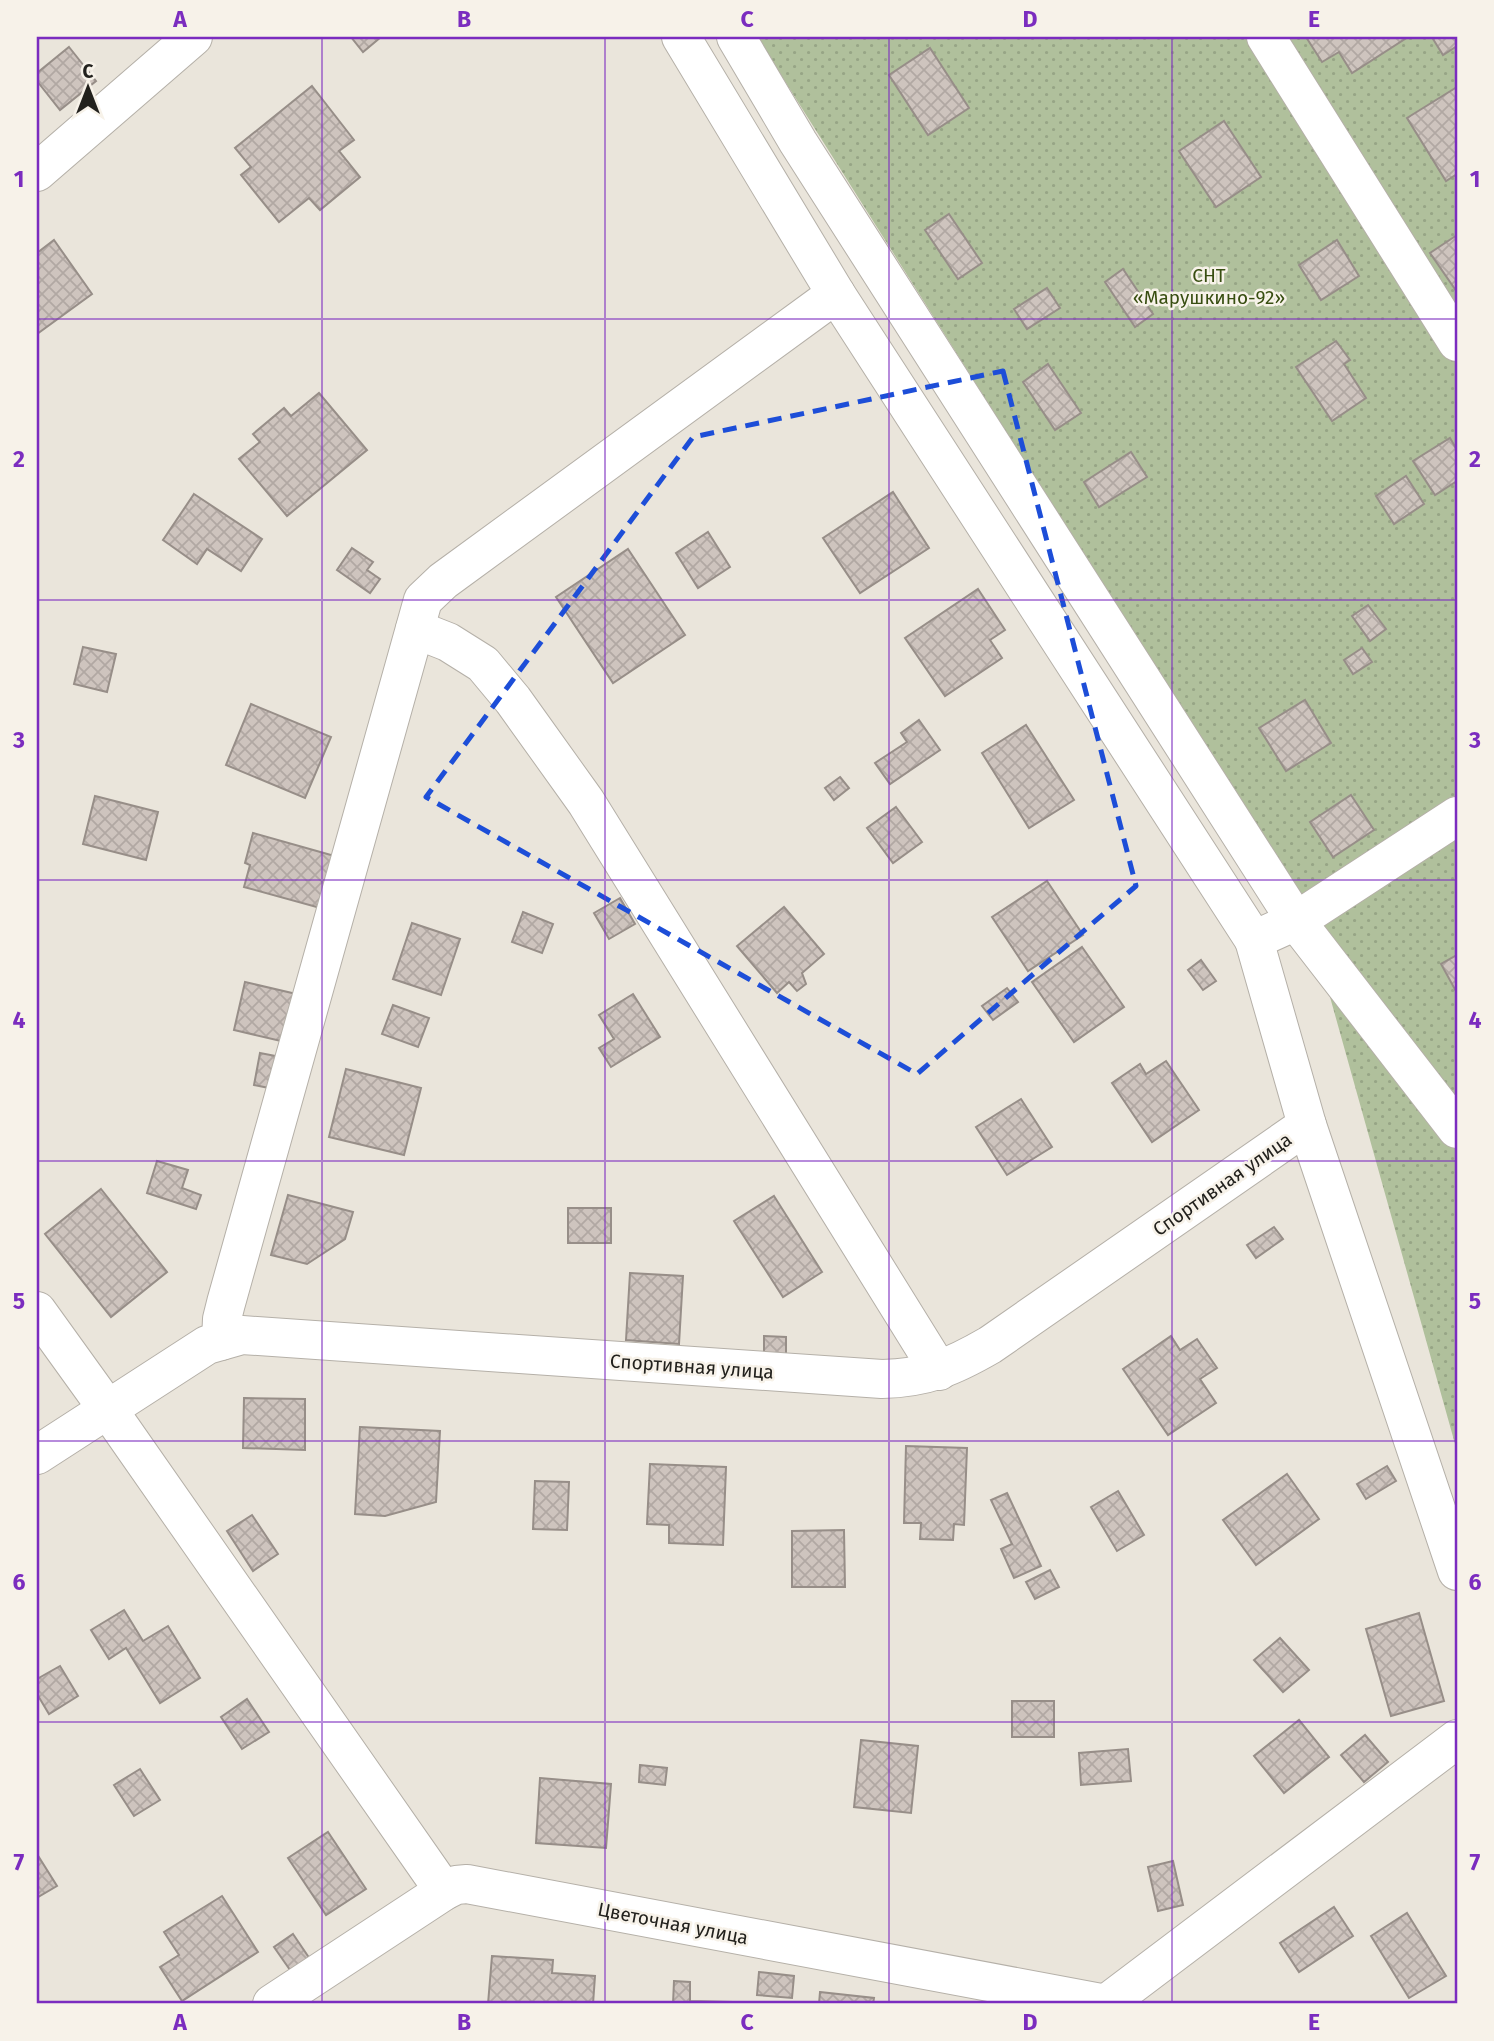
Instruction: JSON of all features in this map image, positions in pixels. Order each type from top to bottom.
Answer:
[{"type":"street","points":[[37,173],[193,37]]},
{"type":"street","points":[[681,37],[836,294],[1254,940],[1307,1125],[1457,1571]]},
{"type":"street","points":[[736,37],[798,142],[1296,921],[1457,1129]]},
{"type":"street","points":[[1266,37],[1457,342]]},
{"type":"street","points":[[220,1341],[224,1311],[423,600],[443,581],[836,294]]},
{"type":"street","points":[[415,629],[448,642],[483,664],[513,700],[586,802],[939,1371]]},
{"type":"street","points":[[1254,940],[1296,921],[1457,816]]},
{"type":"street","name":"Спортивная улица","points":[[37,1455],[207,1345],[242,1335],[882,1379],[939,1371],[990,1345],[1307,1125]]},
{"type":"street","points":[[37,1311],[444,1891]]},
{"type":"street","points":[[1106,2004],[1457,1739]]},
{"type":"street","name":"Цветочная улица","points":[[272,2004],[444,1891],[456,1885],[467,1884],[1106,2004]]},
{"type":"highlighted area","points":[[1003,371],[1136,886],[917,1074],[426,797],[693,437]]},
{"type":"green space","name":"СНТ «Марушкино-92»","points":[[757,37],[1457,37],[1457,1451],[1304,904]]},
{"type":"building","points":[[351,37],[381,37],[363,52]]},
{"type":"building","points":[[1306,37],[1408,37],[1352,73],[1339,52],[1322,62]]},
{"type":"building","points":[[1457,37],[1457,46],[1443,55],[1433,39]]},
{"type":"building","points":[[69,47],[96,81],[60,110],[37,81],[37,73]]},
{"type":"building","points":[[930,48],[969,108],[928,135],[889,75]]},
{"type":"building","points":[[312,86],[354,140],[339,151],[360,177],[320,210],[309,198],[279,222],[241,175],[251,167],[235,148]]},
{"type":"building","points":[[1457,87],[1457,174],[1446,181],[1407,118]]},
{"type":"building","points":[[1224,121],[1261,177],[1216,207],[1179,151]]},
{"type":"building","points":[[949,214],[982,263],[958,279],[925,230]]},
{"type":"building","points":[[1457,235],[1457,292],[1430,253]]},
{"type":"building","points":[[54,240],[92,294],[37,334],[37,253]]},
{"type":"building","points":[[1337,240],[1359,276],[1321,300],[1299,265]]},
{"type":"building","points":[[1123,269],[1153,314],[1135,327],[1105,282]]},
{"type":"building","points":[[1047,288],[1060,308],[1027,329],[1014,309]]},
{"type":"building","points":[[1336,341],[1350,360],[1344,364],[1366,398],[1332,421],[1296,367]]},
{"type":"building","points":[[1048,364],[1081,413],[1055,430],[1023,382]]},
{"type":"building","points":[[319,393],[367,450],[287,516],[239,459],[260,442],[253,434],[284,408],[291,416]]},
{"type":"building","points":[[1450,438],[1457,450],[1457,481],[1435,495],[1413,461]]},
{"type":"building","points":[[1131,452],[1147,477],[1099,507],[1084,482]]},
{"type":"building","points":[[1406,476],[1424,504],[1394,524],[1376,496]]},
{"type":"building","points":[[893,492],[929,548],[860,593],[823,538]]},
{"type":"building","points":[[194,494],[262,539],[241,571],[207,549],[197,564],[163,540]]},
{"type":"building","points":[[708,532],[730,567],[698,588],[676,553]]},
{"type":"building","points":[[352,548],[373,562],[367,570],[380,579],[370,593],[337,570]]},
{"type":"building","points":[[628,549],[685,635],[613,683],[556,597]]},
{"type":"building","points":[[978,589],[1005,630],[990,640],[1002,658],[945,696],[905,638]]},
{"type":"building","points":[[1368,605],[1386,629],[1370,641],[1352,616]]},
{"type":"building","points":[[83,647],[116,654],[107,692],[74,684]]},
{"type":"building","points":[[1362,648],[1372,662],[1353,674],[1344,660]]},
{"type":"building","points":[[1305,700],[1331,743],[1286,771],[1259,728]]},
{"type":"building","points":[[251,704],[331,737],[305,798],[226,765]]},
{"type":"building","points":[[919,720],[940,750],[890,784],[875,763],[907,742],[901,733]]},
{"type":"building","points":[[1026,725],[1074,800],[1029,828],[982,753]]},
{"type":"building","points":[[840,777],[849,788],[834,800],[825,788]]},
{"type":"building","points":[[1351,795],[1374,830],[1333,857],[1310,822]]},
{"type":"building","points":[[95,796],[158,812],[146,860],[83,844]]},
{"type":"building","points":[[896,807],[922,842],[893,863],[867,828]]},
{"type":"building","points":[[253,833],[338,857],[324,909],[244,887],[250,865],[245,863]]},
{"type":"building","points":[[1047,881],[1083,935],[1028,971],[992,917]]},
{"type":"building","points":[[620,898],[635,924],[609,939],[594,913]]},
{"type":"building","points":[[784,907],[824,954],[802,973],[806,984],[797,991],[789,982],[777,993],[737,946]]},
{"type":"building","points":[[523,912],[553,924],[542,953],[512,942]]},
{"type":"building","points":[[412,923],[460,939],[441,995],[393,979]]},
{"type":"building","points":[[1082,947],[1124,1007],[1074,1042],[1032,982]]},
{"type":"building","points":[[1457,955],[1457,993],[1441,964]]},
{"type":"building","points":[[1201,960],[1216,981],[1203,990],[1188,970]]},
{"type":"building","points":[[245,982],[305,996],[294,1044],[234,1030]]},
{"type":"building","points":[[1007,988],[1018,1002],[993,1020],[982,1006]]},
{"type":"building","points":[[633,994],[660,1037],[611,1067],[599,1048],[614,1039],[599,1015]]},
{"type":"building","points":[[393,1005],[429,1018],[418,1047],[382,1034]]},
{"type":"building","points":[[260,1053],[286,1058],[279,1090],[254,1085]]},
{"type":"building","points":[[1166,1061],[1199,1110],[1152,1142],[1112,1083],[1140,1064],[1146,1074]]},
{"type":"building","points":[[346,1069],[421,1088],[404,1155],[329,1137]]},
{"type":"building","points":[[1021,1099],[1052,1147],[1007,1175],[976,1127]]},
{"type":"building","points":[[157,1161],[188,1170],[182,1188],[201,1195],[196,1209],[147,1193]]},
{"type":"building","points":[[101,1189],[167,1272],[111,1317],[45,1234]]},
{"type":"building","points":[[288,1195],[353,1212],[345,1239],[307,1264],[271,1255]]},
{"type":"building","points":[[774,1196],[822,1272],[783,1297],[734,1221]]},
{"type":"building","points":[[568,1208],[611,1208],[611,1243],[568,1243]]},
{"type":"building","points":[[1274,1227],[1283,1239],[1256,1258],[1247,1245]]},
{"type":"building","points":[[630,1273],[683,1276],[679,1344],[626,1340]]},
{"type":"building","points":[[764,1336],[786,1337],[786,1361],[764,1361]]},
{"type":"building","points":[[1171,1336],[1180,1350],[1197,1339],[1217,1368],[1200,1379],[1216,1403],[1168,1435],[1123,1369]]},
{"type":"building","points":[[244,1398],[305,1399],[305,1450],[243,1448]]},
{"type":"building","points":[[360,1427],[440,1431],[436,1502],[385,1516],[355,1514]]},
{"type":"building","points":[[906,1446],[967,1448],[964,1525],[954,1524],[953,1540],[920,1539],[921,1523],[904,1523]]},
{"type":"building","points":[[650,1464],[726,1467],[723,1545],[669,1543],[669,1525],[647,1524]]},
{"type":"building","points":[[1387,1466],[1396,1481],[1366,1499],[1357,1484]]},
{"type":"building","points":[[1287,1474],[1319,1519],[1256,1565],[1223,1520]]},
{"type":"building","points":[[535,1481],[569,1482],[567,1530],[533,1529]]},
{"type":"building","points":[[1118,1491],[1144,1535],[1117,1551],[1091,1507]]},
{"type":"building","points":[[1007,1493],[1041,1566],[1014,1578],[1001,1549],[1012,1544],[991,1500]]},
{"type":"building","points":[[252,1515],[278,1554],[253,1571],[227,1531]]},
{"type":"building","points":[[844,1530],[845,1587],[792,1587],[792,1531]]},
{"type":"building","points":[[1050,1570],[1059,1587],[1035,1599],[1026,1582]]},
{"type":"building","points":[[124,1610],[143,1641],[168,1626],[200,1678],[160,1703],[126,1648],[109,1659],[91,1630]]},
{"type":"building","points":[[1419,1613],[1444,1701],[1391,1716],[1366,1629]]},
{"type":"building","points":[[1280,1638],[1309,1670],[1283,1692],[1254,1660]]},
{"type":"building","points":[[60,1666],[78,1696],[49,1714],[37,1694],[37,1679]]},
{"type":"building","points":[[247,1699],[269,1732],[242,1749],[221,1717]]},
{"type":"building","points":[[1012,1701],[1054,1701],[1054,1737],[1012,1737]]},
{"type":"building","points":[[1299,1720],[1329,1757],[1284,1793],[1254,1756]]},
{"type":"building","points":[[1365,1735],[1388,1762],[1364,1782],[1341,1755]]},
{"type":"building","points":[[861,1740],[918,1746],[911,1813],[854,1807]]},
{"type":"building","points":[[1128,1749],[1131,1781],[1081,1785],[1079,1753]]},
{"type":"building","points":[[640,1765],[667,1768],[665,1785],[639,1782]]},
{"type":"building","points":[[140,1769],[160,1800],[134,1816],[114,1785]]},
{"type":"building","points":[[540,1778],[611,1784],[606,1848],[536,1843]]},
{"type":"building","points":[[328,1832],[366,1889],[326,1915],[288,1858]]},
{"type":"building","points":[[37,1854],[57,1886],[38,1897],[37,1895]]},
{"type":"building","points":[[1173,1861],[1183,1905],[1158,1911],[1148,1867]]},
{"type":"building","points":[[222,1896],[258,1952],[182,2001],[160,1967],[179,1955],[164,1932]]},
{"type":"building","points":[[1334,1907],[1353,1936],[1299,1972],[1280,1943]]},
{"type":"building","points":[[1407,1913],[1446,1976],[1409,1998],[1371,1936]]},
{"type":"building","points":[[293,1934],[316,1968],[297,1980],[274,1947]]},
{"type":"building","points":[[492,1956],[553,1960],[552,1973],[595,1976],[593,2004],[488,2004]]},
{"type":"building","points":[[759,1972],[794,1976],[792,1998],[757,1995]]},
{"type":"building","points":[[674,1981],[690,1982],[690,2001],[732,2004],[673,2004]]},
{"type":"building","points":[[820,1992],[874,1998],[873,2004],[819,2004]]}]
